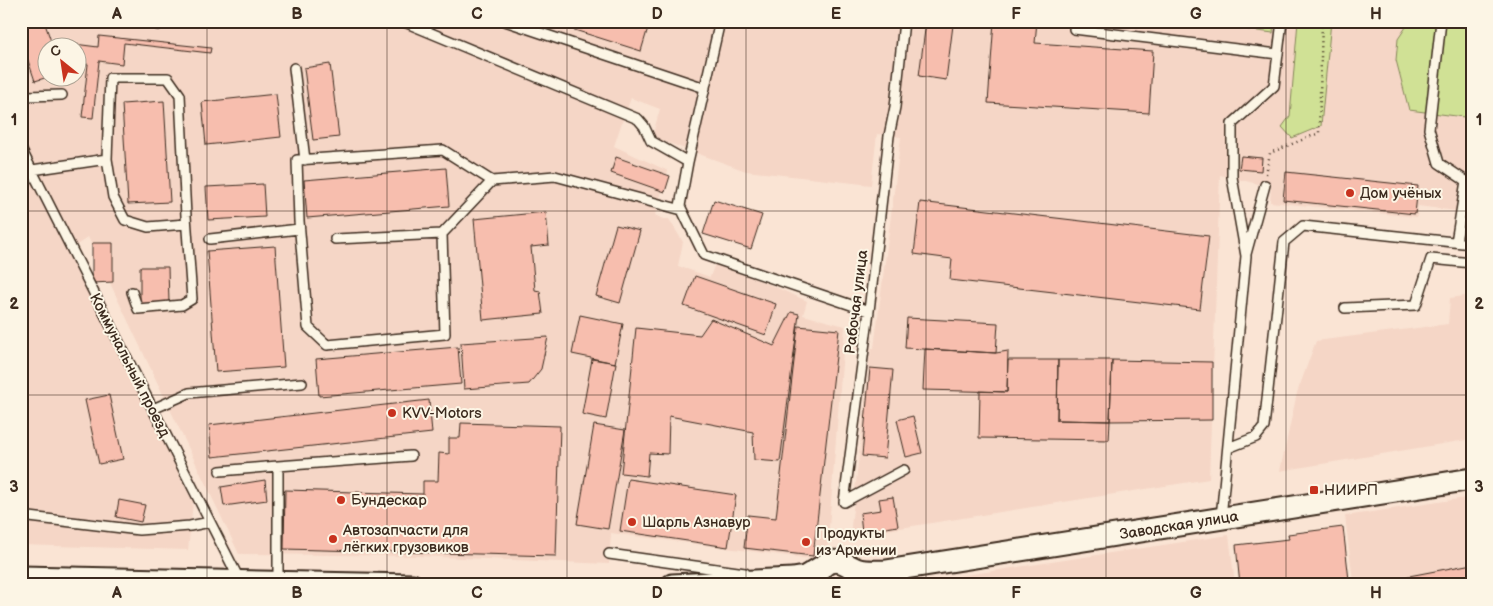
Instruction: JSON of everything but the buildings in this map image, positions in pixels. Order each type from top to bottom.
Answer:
[{"type":"street","name":"Заводская улица","points":[[820,576],[834,562],[858,570],[871,572],[886,571],[1472,480]]},
{"type":"street","points":[[846,565],[854,574],[856,585]]},
{"type":"street","name":"Заводская улица","points":[[856,585],[865,579],[886,571]]},
{"type":"street","points":[[672,585],[793,581],[805,577],[820,576]]},
{"type":"street","points":[[21,577],[412,585]]},
{"type":"lane","points":[[402,21],[638,119],[644,126],[651,141],[688,162]]},
{"type":"lane","points":[[505,21],[705,88]]},
{"type":"lane","points":[[709,21],[720,23],[688,162],[680,206],[704,255],[869,311]]},
{"type":"lane","name":"Рабочая улица","points":[[904,21],[895,107],[889,136],[869,311],[844,502],[904,470]]},
{"type":"lane","points":[[1246,256],[1232,177],[1232,124],[1274,86],[1282,21]]},
{"type":"lane","points":[[1441,21],[1429,128],[1439,163],[1466,181],[1456,242]]},
{"type":"lane","points":[[1074,28],[1278,54]]},
{"type":"lane","points":[[294,68],[305,160]]},
{"type":"lane","points":[[132,292],[138,309],[182,305],[192,299],[186,224],[180,94],[168,78],[110,78],[108,159],[113,197],[125,220],[148,227],[186,224]]},
{"type":"lane","points":[[21,98],[27,96],[62,96]]},
{"type":"lane","name":"Коммунальный проезд","points":[[21,149],[240,581]]},
{"type":"lane","points":[[442,234],[445,334],[327,345],[308,326],[299,229],[296,160],[443,150],[492,181],[555,176],[682,210]]},
{"type":"lane","points":[[32,170],[108,159]]},
{"type":"lane","points":[[335,239],[442,234],[492,181]]},
{"type":"lane","points":[[1221,519],[1246,256],[1265,185]]},
{"type":"lane","points":[[1228,448],[1256,437],[1264,427],[1284,242],[1303,226],[1472,244]]},
{"type":"lane","points":[[210,239],[299,229]]},
{"type":"lane","points":[[1345,308],[1416,305],[1431,259],[1472,263]]},
{"type":"lane","points":[[153,409],[189,393],[302,382]]},
{"type":"lane","points":[[220,471],[411,456]]},
{"type":"lane","points":[[278,466],[278,582]]},
{"type":"lane","points":[[21,516],[139,530],[190,526],[210,522]]},
{"type":"lane","points":[[609,554],[793,581]]},
{"type":"path","points":[[1265,185],[1270,153],[1319,133],[1322,21]]},
{"type":"shaded area","points":[[21,21],[1472,21],[1472,213],[1418,206],[1417,217],[1270,202],[1271,187],[1220,175],[1209,479],[850,536],[871,348],[874,348],[901,137],[877,134],[871,185],[746,171],[652,137],[660,109],[631,98],[614,146],[668,171],[655,215],[663,219],[669,219],[683,242],[678,266],[710,277],[716,261],[807,301],[803,315],[845,326],[827,552],[819,560],[611,533],[609,564],[417,556],[239,554],[88,237],[67,252],[193,502],[188,550],[21,545]]},
{"type":"shaded area","points":[[1472,295],[1472,439],[1280,471],[1297,393],[1316,341],[1448,324],[1450,298]]},
{"type":"shaded area","points":[[1472,497],[1472,585],[1326,585],[1353,581],[1345,516]]},
{"type":"shaded area","points":[[1229,535],[1235,585],[900,585]]},
{"type":"green space","points":[[1183,21],[1274,21],[1273,33]]},
{"type":"green space","points":[[1298,21],[1331,21],[1321,126],[1292,138],[1282,127],[1290,116]]},
{"type":"green space","points":[[1410,21],[1472,21],[1472,118],[1409,110],[1396,60],[1398,39]]},
{"type":"place","name":"Дом учёных","points":[[1350,193]]},
{"type":"place","name":"KVV-Motors","points":[[392,413]]},
{"type":"place","name":"НИИРП","points":[[1314,490]]},
{"type":"place","name":"Бундескар","points":[[341,500]]},
{"type":"place","name":"Шарль Азнавур","points":[[632,522]]},
{"type":"place","name":"Автозапчасти для лёгких грузовиков","points":[[333,539]]},
{"type":"place","name":"Продукты из Армении","points":[[806,542]]}]
